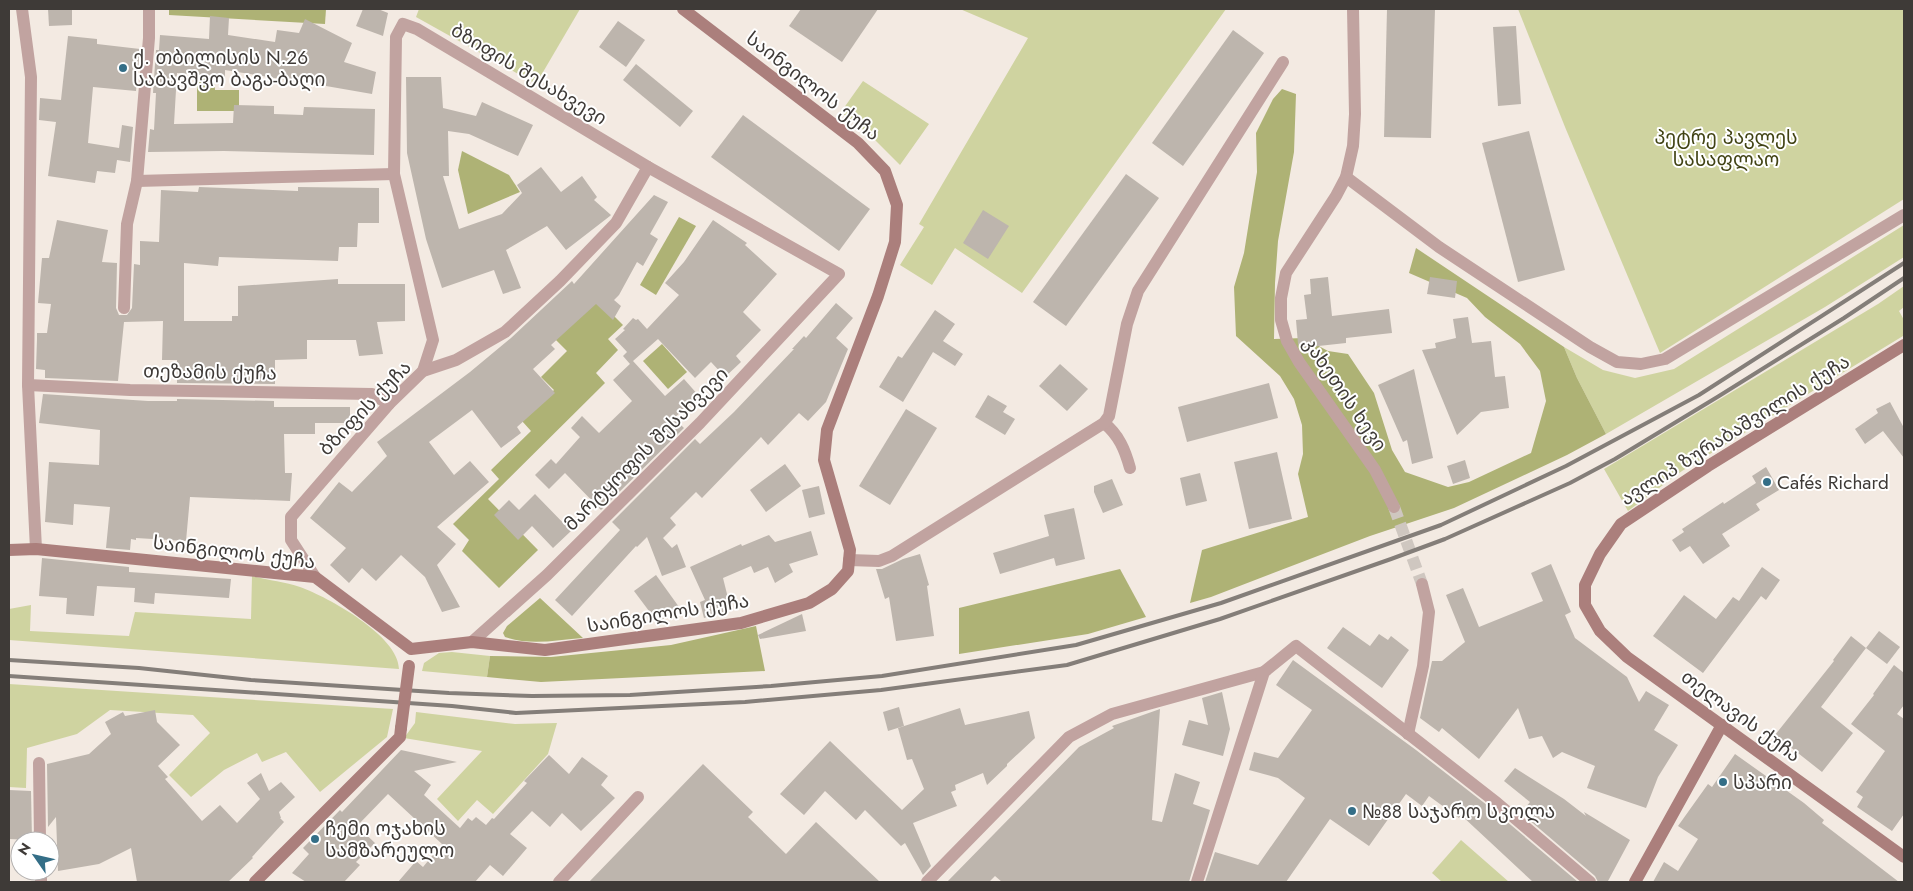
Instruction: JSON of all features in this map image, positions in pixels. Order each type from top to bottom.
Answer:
[{"type":"street","points":[[22,9],[31,77],[28,385],[36,549]]},
{"type":"street","points":[[124,308],[127,224],[137,181],[150,9]]},
{"type":"street","name":"საინგილოს ქუჩა","points":[[9,550],[36,549],[315,577],[411,649],[472,642],[545,650],[741,623],[809,603],[832,589],[848,571],[850,550],[824,460],[826,430],[881,287],[895,242],[897,205],[885,171],[858,143],[683,9]]},
{"type":"street","points":[[1340,9],[1353,12]]},
{"type":"street","name":"კახეთის ხევი","points":[[1353,12],[1356,114],[1346,177],[1336,196],[1286,273],[1280,298],[1281,320],[1287,341],[1298,362],[1375,470],[1394,507]]},
{"type":"street","name":"ბზიფის შესახვევი","points":[[423,371],[434,340],[394,174],[396,37],[403,24],[417,29],[648,167],[839,274]]},
{"type":"street","points":[[849,560],[879,561],[892,556],[1104,424],[1109,416],[1127,324],[1138,291],[1283,62]]},
{"type":"street","name":"ბზიფის ქუჩა","points":[[315,577],[290,540],[291,517],[389,404],[423,371],[456,360],[506,332],[560,281],[616,223],[648,167]]},
{"type":"street","points":[[137,181],[394,174]]},
{"type":"street","points":[[1346,177],[1440,247],[1590,348],[1617,362],[1641,364],[1664,359],[1904,215]]},
{"type":"street","name":"მარტყოფის შესახვევი","points":[[472,642],[547,575],[700,423],[839,274]]},
{"type":"street","name":"ავლიპ ზურაბაშვილის ქუჩა","points":[[1585,585],[1600,554],[1621,524],[1708,466],[1904,345]]},
{"type":"street","name":"თეზამის ქუჩა","points":[[28,385],[130,390],[372,394],[389,404]]},
{"type":"street","points":[[1104,424],[1113,431],[1120,441],[1130,468]]},
{"type":"street","points":[[1408,734],[1423,666],[1429,612],[1422,584]]},
{"type":"street","name":"თელავის ქუჩა","points":[[1585,585],[1585,604],[1600,631],[1627,657],[1904,856]]},
{"type":"street","points":[[927,882],[1069,737],[1112,714],[1264,672],[1296,646],[1497,803],[1590,882]]},
{"type":"street","points":[[255,882],[400,737],[411,649]]},
{"type":"street","points":[[1197,882],[1264,672]]},
{"type":"street","points":[[1635,882],[1722,725]]},
{"type":"street","points":[[39,763],[40,831]]},
{"type":"street","points":[[559,882],[638,797]]},
{"type":"green space","points":[[169,9],[326,9],[325,24],[169,15]]},
{"type":"green space","points":[[419,9],[580,9],[536,84],[416,17]]},
{"type":"green space","points":[[960,9],[1226,9],[1022,293],[955,248],[932,285],[900,265],[924,227],[919,224],[1028,38]]},
{"type":"green space","name":"პეტრე პავლეს სასაფლაო","points":[[1518,9],[1904,9],[1904,199],[1660,353],[1565,127]]},
{"type":"green space","points":[[197,77],[214,77],[215,90],[239,90],[239,111],[197,111]]},
{"type":"green space","points":[[863,81],[929,124],[900,165],[871,136],[841,112]]},
{"type":"green space","points":[[1282,89],[1296,94],[1294,152],[1278,241],[1274,339],[1304,338],[1328,351],[1348,354],[1374,393],[1392,450],[1405,472],[1448,487],[1469,482],[1531,453],[1546,401],[1540,371],[1520,344],[1485,317],[1467,298],[1409,273],[1416,248],[1564,347],[1577,378],[1606,434],[1567,455],[1454,508],[1370,536],[1211,597],[1190,603],[1202,550],[1308,517],[1298,474],[1303,454],[1302,425],[1294,399],[1280,376],[1236,336],[1234,287],[1244,253],[1257,172],[1256,133],[1273,99]]},
{"type":"green space","points":[[462,151],[509,175],[520,192],[468,214],[458,170]]},
{"type":"green space","points":[[679,217],[696,226],[656,295],[640,285]]},
{"type":"green space","points":[[1904,225],[1904,257],[1825,307],[1606,434],[1577,378],[1564,347],[1603,370],[1635,378],[1674,369]]},
{"type":"green space","points":[[1904,286],[1904,307],[1899,311],[1904,320],[1903,336],[1682,471],[1628,511],[1604,469],[1878,304]]},
{"type":"green space","points":[[593,295],[623,325],[608,339],[618,350],[596,373],[605,383],[488,499],[538,550],[499,588],[462,551],[469,540],[453,524],[499,479],[491,470],[531,431],[522,421],[554,390],[541,377],[567,351],[552,336]]},
{"type":"green space","points":[[662,344],[687,372],[668,389],[643,361]]},
{"type":"green space","points":[[1120,569],[1146,617],[1088,634],[959,654],[959,608]]},
{"type":"green space","points":[[252,576],[300,587],[327,599],[360,619],[387,644],[396,656],[399,669],[9,640],[9,609],[31,605],[30,631],[129,636],[135,612],[251,619]]},
{"type":"green space","points":[[540,598],[583,638],[534,642],[505,637],[503,633],[507,626]]},
{"type":"green space","points":[[756,626],[765,671],[541,682],[487,677],[490,656],[551,657],[671,645]]},
{"type":"green space","points":[[452,652],[490,656],[487,677],[422,671],[424,663],[439,653]]},
{"type":"green space","points":[[9,684],[393,709],[387,737],[320,792],[286,752],[262,762],[257,753],[224,770],[191,797],[169,775],[210,733],[193,715],[110,710],[77,734],[27,748],[26,788],[9,787]]},
{"type":"green space","points":[[416,712],[515,724],[557,723],[548,754],[493,814],[477,800],[458,821],[437,799],[482,751],[404,738],[415,723]]},
{"type":"green space","points":[[1461,840],[1509,882],[1442,882],[1432,873]]},
{"type":"building","points":[[48,9],[72,9],[72,25],[49,26]]},
{"type":"building","points":[[363,9],[378,9],[388,13],[383,36],[356,26]]},
{"type":"building","points":[[801,9],[878,9],[842,62],[789,26]]},
{"type":"building","points":[[1387,9],[1435,9],[1431,138],[1384,137]]},
{"type":"building","points":[[210,16],[229,18],[228,35],[275,42],[277,30],[299,33],[305,19],[352,43],[344,62],[376,72],[372,94],[326,86],[326,84],[300,82],[225,70],[225,77],[177,73],[174,124],[233,123],[234,105],[274,106],[274,114],[303,115],[304,107],[375,109],[374,155],[224,151],[148,152],[150,129],[154,130],[156,93],[153,93],[156,50],[159,50],[160,35],[209,39]]},
{"type":"building","points":[[618,21],[645,40],[626,67],[599,47]]},
{"type":"building","points":[[1516,26],[1521,104],[1498,106],[1493,27]]},
{"type":"building","points":[[1233,30],[1264,53],[1183,166],[1152,143]]},
{"type":"building","points":[[68,36],[97,39],[97,44],[140,49],[136,91],[93,87],[88,143],[119,148],[122,125],[133,127],[130,162],[117,160],[115,173],[97,171],[95,183],[48,176],[56,122],[39,120],[40,98],[61,100]]},
{"type":"building","points":[[636,64],[693,111],[680,127],[623,80]]},
{"type":"building","points":[[406,77],[441,77],[443,108],[476,116],[482,102],[533,125],[518,156],[469,134],[448,131],[449,176],[443,176],[459,229],[502,214],[522,193],[517,185],[541,167],[561,192],[582,176],[597,197],[594,200],[611,215],[566,250],[547,226],[506,250],[521,288],[503,294],[494,270],[442,288],[426,239],[407,153]]},
{"type":"building","points":[[743,115],[870,209],[839,251],[711,157]]},
{"type":"building","points":[[1529,131],[1565,270],[1518,282],[1482,143]]},
{"type":"building","points":[[1126,174],[1159,198],[1066,326],[1033,302]]},
{"type":"building","points":[[199,187],[298,191],[298,187],[379,188],[379,223],[358,223],[357,247],[339,247],[338,261],[219,257],[218,266],[184,263],[184,321],[232,321],[232,316],[238,316],[238,286],[338,279],[338,284],[405,284],[405,321],[377,322],[383,354],[359,356],[356,340],[307,340],[307,359],[275,360],[275,384],[177,383],[177,360],[162,360],[163,321],[124,322],[118,381],[45,378],[45,370],[36,369],[37,333],[47,333],[51,304],[38,303],[42,258],[49,258],[57,220],[108,230],[102,262],[117,263],[116,308],[119,315],[127,315],[132,308],[134,264],[140,265],[140,241],[159,242],[161,190],[198,192]]},
{"type":"building","points":[[654,195],[668,202],[650,234],[658,239],[643,266],[637,262],[619,295],[614,300],[621,306],[613,320],[596,304],[551,345],[555,349],[533,369],[555,393],[517,427],[521,433],[501,448],[472,410],[429,442],[454,475],[470,461],[489,482],[437,527],[456,544],[437,565],[460,607],[442,612],[425,577],[401,555],[376,581],[362,568],[349,583],[330,565],[346,548],[310,518],[339,482],[352,492],[387,456],[377,442],[470,372],[511,338],[572,281],[574,284]]},
{"type":"building","points":[[983,210],[1009,226],[988,259],[963,243]]},
{"type":"building","points":[[713,220],[747,243],[745,245],[777,274],[743,312],[761,330],[736,356],[741,362],[725,377],[711,362],[695,378],[658,339],[633,361],[665,396],[684,379],[699,396],[674,418],[684,428],[601,510],[565,473],[549,489],[535,475],[551,459],[556,464],[580,437],[571,428],[582,416],[599,433],[632,401],[613,380],[630,364],[623,356],[627,352],[615,339],[625,330],[623,329],[633,318],[638,319],[647,329],[679,295],[665,283],[684,262]]},
{"type":"building","points":[[1328,277],[1332,316],[1389,309],[1392,333],[1346,338],[1346,343],[1300,348],[1296,320],[1307,319],[1304,295],[1311,294],[1310,279]]},
{"type":"building","points":[[1430,277],[1457,281],[1455,298],[1427,294]]},
{"type":"building","points":[[836,303],[853,318],[836,338],[848,349],[826,402],[808,421],[799,413],[768,445],[761,437],[702,498],[696,492],[670,518],[676,525],[663,538],[672,548],[677,544],[686,567],[662,576],[647,537],[636,546],[572,616],[555,600],[620,530],[612,522],[695,439],[700,444],[734,412],[804,336],[806,338]]},
{"type":"building","points":[[935,310],[955,324],[943,341],[963,354],[955,366],[933,352],[903,402],[879,387],[898,356],[902,358]]},
{"type":"building","points":[[1468,317],[1472,343],[1491,341],[1495,377],[1505,376],[1509,408],[1481,412],[1457,435],[1422,350],[1436,348],[1435,343],[1456,338],[1453,319]]},
{"type":"building","points":[[1060,364],[1088,389],[1067,411],[1039,386]]},
{"type":"building","points":[[1414,369],[1433,458],[1412,464],[1407,440],[1403,442],[1378,385]]},
{"type":"building","points":[[1269,383],[1278,418],[1187,442],[1178,407]]},
{"type":"building","points":[[43,394],[148,401],[177,401],[177,399],[274,401],[274,407],[350,407],[350,423],[315,423],[315,434],[284,434],[285,473],[292,473],[290,501],[190,497],[186,541],[136,538],[136,540],[131,539],[130,550],[106,548],[110,507],[74,504],[73,525],[45,522],[49,462],[99,465],[100,430],[39,423]]},
{"type":"building","points":[[988,395],[1007,406],[1003,412],[1015,419],[1005,435],[975,417]]},
{"type":"building","points":[[1890,402],[1904,428],[1904,458],[1883,431],[1865,444],[1855,429],[1878,413],[1876,409]]},
{"type":"building","points":[[906,409],[937,428],[890,505],[859,486]]},
{"type":"building","points":[[1277,452],[1292,519],[1249,529],[1234,462]]},
{"type":"building","points":[[1465,460],[1470,478],[1453,484],[1447,466]]},
{"type":"building","points":[[785,464],[801,486],[766,512],[750,490]]},
{"type":"building","points":[[1766,467],[1779,490],[1756,504],[1760,510],[1722,534],[1730,546],[1703,564],[1690,546],[1680,552],[1672,540],[1684,532],[1682,529],[1756,483],[1752,476]]},
{"type":"building","points":[[1200,473],[1207,501],[1186,506],[1180,478]]},
{"type":"building","points":[[1112,479],[1123,505],[1103,513],[1094,492],[1094,486]]},
{"type":"building","points":[[819,486],[825,514],[809,518],[802,490]]},
{"type":"building","points":[[535,494],[571,531],[553,548],[532,526],[518,540],[494,515],[509,500],[519,510]]},
{"type":"building","points":[[1074,508],[1085,559],[1056,566],[1054,558],[1000,574],[993,553],[1049,536],[1044,515]]},
{"type":"building","points":[[811,531],[818,555],[789,564],[793,572],[775,583],[768,567],[754,573],[751,566],[723,578],[731,610],[704,618],[700,602],[705,600],[690,567],[741,544],[742,546],[769,535],[775,542]]},
{"type":"building","points":[[920,554],[929,585],[927,586],[934,636],[896,641],[889,597],[885,599],[876,569],[882,569],[903,559]]},
{"type":"building","points":[[42,558],[129,567],[129,572],[231,579],[229,598],[155,593],[154,604],[134,602],[135,588],[97,586],[94,616],[66,614],[67,598],[39,596]]},
{"type":"building","points":[[1551,564],[1571,612],[1565,615],[1575,638],[1627,677],[1639,702],[1646,691],[1669,705],[1654,730],[1678,745],[1658,777],[1646,808],[1587,788],[1595,766],[1562,752],[1553,758],[1542,736],[1529,739],[1518,708],[1479,759],[1442,728],[1439,732],[1420,718],[1432,661],[1442,661],[1465,642],[1446,595],[1463,588],[1479,627],[1543,601],[1531,573]]},
{"type":"building","points":[[1762,567],[1780,580],[1766,600],[1761,596],[1703,673],[1653,636],[1684,595],[1716,619],[1733,597],[1739,601]]},
{"type":"building","points":[[656,575],[679,607],[658,623],[634,591]]},
{"type":"building","points":[[802,614],[806,631],[760,639],[758,635]]},
{"type":"building","points":[[1343,627],[1370,646],[1379,634],[1388,640],[1391,636],[1409,650],[1382,688],[1327,648]]},
{"type":"building","points":[[1879,631],[1900,647],[1887,664],[1866,648]]},
{"type":"building","points":[[1851,636],[1866,648],[1821,707],[1853,733],[1822,772],[1775,735],[1834,661]]},
{"type":"building","points":[[1293,660],[1416,750],[1492,809],[1578,882],[1533,882],[1461,815],[1459,818],[1429,796],[1422,806],[1406,794],[1369,846],[1330,819],[1286,882],[1205,882],[1215,852],[1258,865],[1305,798],[1278,778],[1249,770],[1254,752],[1278,758],[1312,710],[1276,685]]},
{"type":"building","points":[[1894,665],[1904,673],[1904,705],[1897,714],[1904,719],[1904,814],[1892,831],[1857,807],[1863,797],[1856,792],[1885,751],[1851,724],[1874,695]]},
{"type":"building","points":[[1222,692],[1230,729],[1223,756],[1182,745],[1189,720],[1208,725],[1202,698]]},
{"type":"building","points":[[899,707],[904,726],[888,731],[883,712]]},
{"type":"building","points":[[960,708],[965,725],[1029,711],[1035,738],[987,785],[983,773],[955,785],[956,790],[951,792],[957,806],[913,823],[931,866],[923,875],[905,843],[901,846],[865,810],[856,820],[825,791],[804,815],[780,794],[830,741],[902,810],[924,789],[912,759],[907,760],[898,728]]},
{"type":"building","points":[[1160,709],[1152,820],[1162,822],[1175,773],[1200,782],[1193,804],[1210,810],[1189,882],[1002,882],[995,876],[989,882],[947,882],[1079,747],[1114,728],[1112,726]]},
{"type":"building","points":[[155,710],[157,722],[180,745],[158,766],[168,777],[165,779],[202,821],[220,805],[237,823],[260,799],[247,783],[261,773],[269,791],[281,782],[295,797],[279,812],[280,818],[284,822],[253,858],[228,882],[137,882],[131,848],[99,864],[60,871],[60,831],[57,831],[56,817],[48,827],[47,764],[89,754],[111,734],[105,722],[123,712],[125,716]]},
{"type":"building","points":[[401,750],[457,762],[414,771],[431,785],[424,795],[460,828],[468,818],[472,821],[476,817],[486,825],[492,818],[494,819],[527,783],[524,781],[549,755],[569,774],[582,757],[608,776],[601,785],[615,798],[581,831],[562,813],[550,827],[532,811],[510,834],[527,848],[503,876],[490,865],[475,882],[398,882],[416,861],[423,867],[442,844],[388,794],[357,826],[375,843],[356,862],[360,865],[344,882],[306,882],[292,873],[309,854],[303,848],[340,810],[342,812]]},
{"type":"building","points":[[1735,754],[1804,803],[1824,820],[1822,823],[1899,882],[1653,882],[1664,862],[1678,871],[1698,839],[1678,826],[1708,784],[1712,787]]},
{"type":"building","points":[[703,764],[753,812],[748,817],[786,854],[816,822],[880,882],[589,882]]},
{"type":"building","points":[[1515,768],[1564,799],[1586,816],[1584,812],[1630,840],[1608,881],[1598,882],[1595,876],[1521,813],[1530,802],[1504,781]]},
{"type":"building","points":[[9,790],[31,791],[32,831],[10,831],[9,839]]},
{"type":"tunnel","points":[[1394,507],[1422,584]]},
{"type":"railway","points":[[9,660],[139,668],[251,680],[449,693],[532,696],[630,695],[771,686],[882,676],[1076,645],[1221,603],[1441,525],[1566,466],[1699,395],[1904,263]]},
{"type":"railway","points":[[9,676],[452,706],[516,713],[745,702],[881,690],[1067,665],[1220,619],[1391,559],[1445,539],[1570,483],[1615,459],[1719,396],[1904,278]]},
{"type":"place","name":"ქ. თბილისის N.26 საბავშვო ბაგა-ბაღი","points":[[123,68]]},
{"type":"place","name":"Cafés Richard","points":[[1767,482]]},
{"type":"place","name":"სპარი","points":[[1723,782]]},
{"type":"place","name":"№88 საჯარო სკოლა","points":[[1352,811]]},
{"type":"place","name":"ჩემი ოჯახის სამზარეულო","points":[[315,839]]}]
